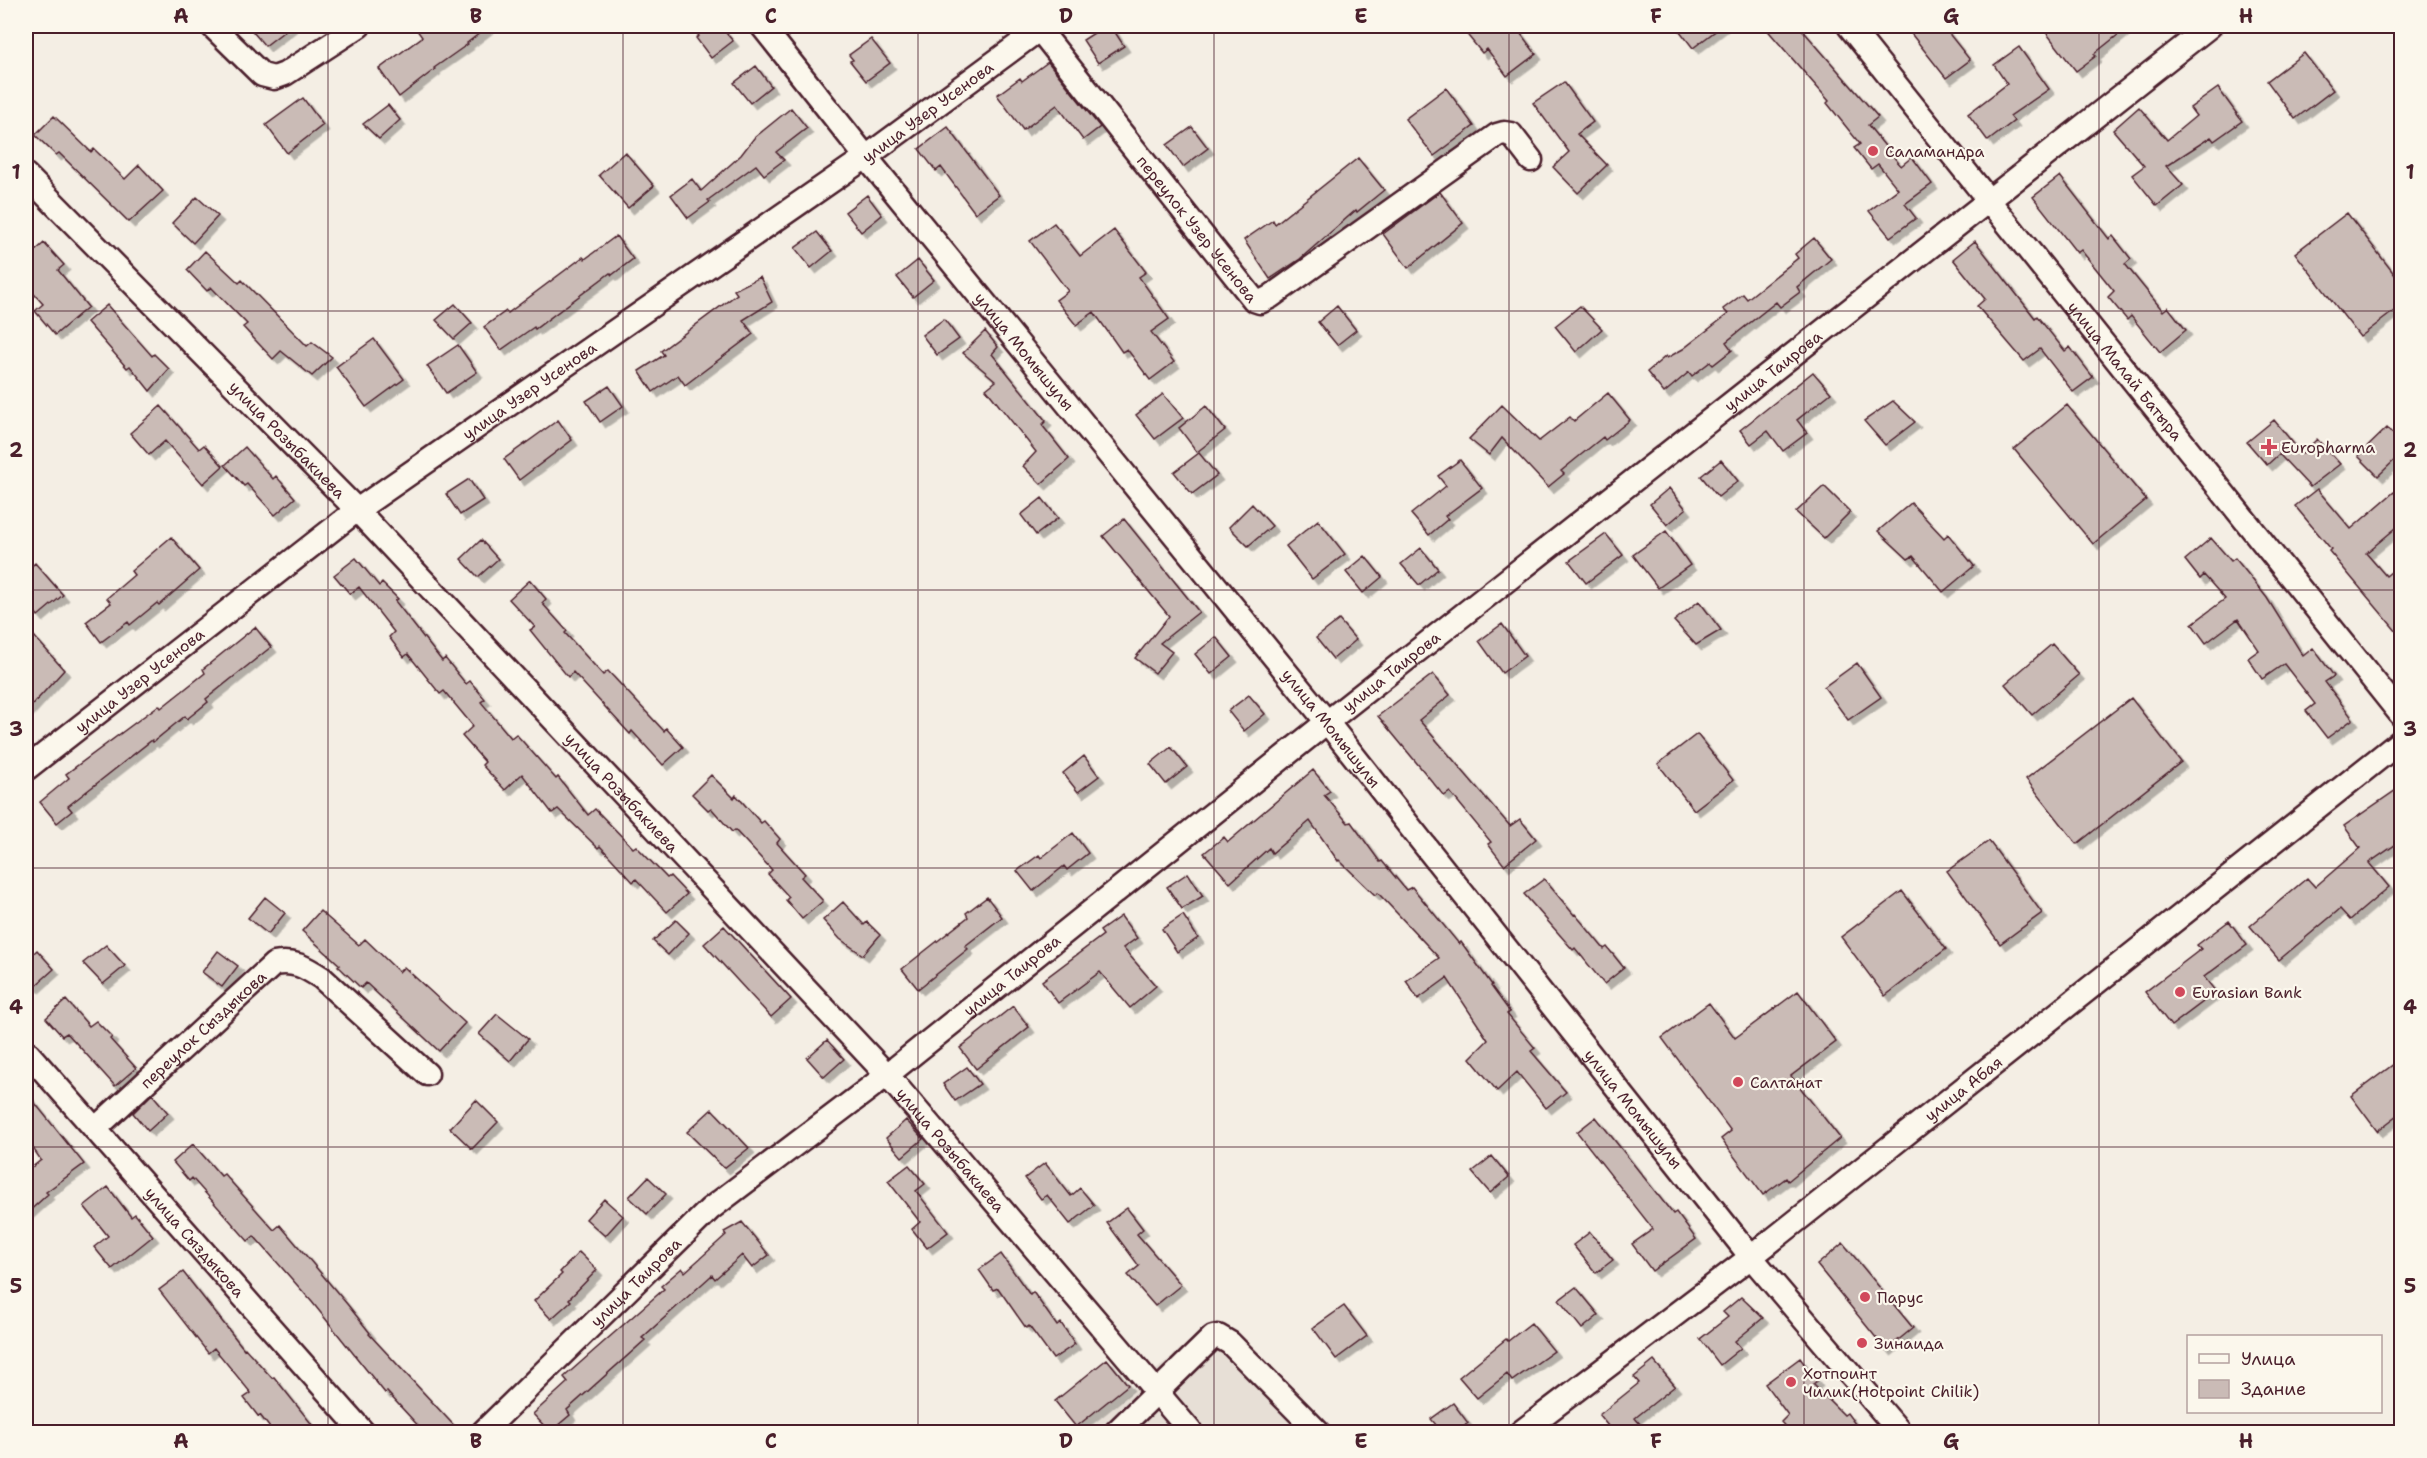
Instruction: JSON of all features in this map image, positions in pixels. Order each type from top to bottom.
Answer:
[{"type":"street","points":[[212,26],[262,75],[274,78],[285,74],[359,26]]},
{"type":"street","name":"улица Момышулы","points":[[762,26],[866,157],[1327,722],[1751,1257],[1900,1432]]},
{"type":"street","name":"улица Малай Батыра","points":[[1849,26],[2402,716]]},
{"type":"street","name":"улица Таирова","points":[[483,1432],[710,1209],[887,1075],[1327,722],[2210,26]]},
{"type":"street","name":"улица Узер Усенова","points":[[26,770],[357,510],[866,157],[1041,27]]},
{"type":"street","name":"переулок Узер Усенова","points":[[1041,27],[1254,300],[1260,302],[1497,135],[1511,134],[1531,160]]},
{"type":"street","name":"улица Розыбакиева","points":[[26,176],[357,510],[887,1075],[1191,1432]]},
{"type":"street","name":"улица Абая","points":[[1521,1432],[1751,1257],[2402,740]]},
{"type":"street","name":"переулок Сыздыкова","points":[[95,1129],[274,964],[288,961],[304,966],[322,978],[427,1074]]},
{"type":"street","name":"улица Сыздыкова","points":[[26,1051],[363,1432]]},
{"type":"street","points":[[1116,1432],[1213,1337],[1218,1336],[1230,1343],[1318,1432]]},
{"type":"shaded area","points":[[1212,1322],[1306,1432],[1088,1432],[1086,1430]]},
{"type":"building","points":[[248,26],[291,26],[265,46]]},
{"type":"building","points":[[414,26],[489,26],[399,97],[379,69],[422,37]]},
{"type":"building","points":[[691,26],[720,26],[733,41],[711,58],[696,38],[699,36]]},
{"type":"building","points":[[1105,26],[1111,26],[1124,46],[1098,63],[1083,40]]},
{"type":"building","points":[[1460,26],[1515,26],[1536,54],[1507,76],[1487,49],[1482,53]]},
{"type":"building","points":[[1676,26],[1722,26],[1693,48]]},
{"type":"building","points":[[1764,26],[1799,26],[1878,117],[1868,125],[1901,166],[1912,157],[1932,184],[1905,204],[1916,218],[1890,237],[1869,211],[1898,189],[1878,164],[1871,169],[1854,148],[1860,144],[1827,103],[1829,101]]},
{"type":"building","points":[[1905,26],[1943,26],[1970,60],[1946,78]]},
{"type":"building","points":[[2041,26],[2129,26],[2076,71]]},
{"type":"building","points":[[871,39],[890,63],[866,81],[850,61],[853,60],[849,55]]},
{"type":"building","points":[[2019,47],[2049,89],[2010,116],[2014,121],[1988,141],[1968,114],[2007,84],[1994,65]]},
{"type":"building","points":[[2304,53],[2333,90],[2295,119],[2267,81]]},
{"type":"building","points":[[1048,62],[1100,127],[1083,140],[1057,105],[1023,130],[997,95],[1020,78],[1022,81]]},
{"type":"building","points":[[756,66],[771,86],[750,103],[734,83]]},
{"type":"building","points":[[1564,82],[1593,122],[1577,134],[1607,165],[1578,193],[1553,167],[1569,152],[1533,103]]},
{"type":"building","points":[[1446,88],[1474,126],[1434,156],[1405,119]]},
{"type":"building","points":[[2218,88],[2242,121],[2214,141],[2211,137],[2166,166],[2183,185],[2157,206],[2132,175],[2144,166],[2113,130],[2139,107],[2167,140],[2196,116],[2190,108]]},
{"type":"building","points":[[303,98],[323,125],[287,153],[266,125]]},
{"type":"building","points":[[388,105],[400,120],[379,139],[363,124]]},
{"type":"building","points":[[791,108],[807,128],[776,152],[784,160],[764,175],[756,165],[708,200],[710,202],[688,218],[671,195],[692,179],[701,191],[741,155],[754,138]]},
{"type":"building","points":[[54,116],[91,152],[94,149],[125,179],[139,165],[163,191],[129,222],[59,153],[56,155],[35,135]]},
{"type":"building","points":[[948,127],[999,195],[975,213],[941,167],[936,171],[919,149]]},
{"type":"building","points":[[1192,127],[1208,148],[1183,167],[1167,145]]},
{"type":"building","points":[[625,152],[654,186],[628,208],[599,175]]},
{"type":"building","points":[[1358,158],[1384,190],[1357,212],[1356,210],[1300,259],[1270,279],[1244,240],[1273,220],[1275,224]]},
{"type":"building","points":[[2060,176],[2109,239],[2113,236],[2131,259],[2125,264],[2163,311],[2168,307],[2186,330],[2160,352],[2131,316],[2127,320],[2108,297],[2114,291],[2081,250],[2077,253],[2033,197]]},
{"type":"building","points":[[1440,192],[1463,223],[1408,268],[1383,234]]},
{"type":"building","points":[[867,195],[882,215],[861,232],[845,212]]},
{"type":"building","points":[[197,197],[218,216],[193,243],[172,223]]},
{"type":"building","points":[[2347,213],[2402,284],[2402,305],[2360,337],[2295,253]]},
{"type":"building","points":[[1054,223],[1080,256],[1114,230],[1146,272],[1139,277],[1169,319],[1151,332],[1174,362],[1150,380],[1127,349],[1122,352],[1094,312],[1076,325],[1056,300],[1068,291],[1030,241]]},
{"type":"building","points":[[817,232],[832,251],[811,268],[795,248]]},
{"type":"building","points":[[616,236],[633,259],[612,275],[610,273],[535,329],[534,327],[501,350],[484,327],[506,311],[508,313],[583,257],[585,259]]},
{"type":"building","points":[[1814,238],[1831,259],[1797,287],[1800,292],[1780,307],[1776,302],[1726,342],[1732,350],[1713,365],[1710,362],[1692,376],[1689,372],[1664,393],[1647,372],[1666,356],[1667,358],[1683,349],[1728,314],[1723,309],[1743,294],[1747,299],[1798,258],[1795,254]]},
{"type":"building","points":[[1975,241],[2035,318],[2037,316],[2065,351],[2070,347],[2093,377],[2073,392],[2040,349],[2024,361],[1977,306],[1985,299],[1953,259]]},
{"type":"building","points":[[44,243],[64,265],[58,270],[88,307],[55,335],[35,311],[43,304],[26,285],[26,259]]},
{"type":"building","points":[[205,251],[239,283],[242,280],[307,346],[312,342],[332,357],[312,376],[281,351],[273,359],[243,327],[247,324],[211,287],[207,291],[187,270]]},
{"type":"building","points":[[918,260],[934,280],[913,297],[897,277]]},
{"type":"building","points":[[760,277],[772,302],[743,320],[753,334],[685,385],[678,375],[653,392],[639,371],[664,355],[661,351],[737,294],[734,290]]},
{"type":"building","points":[[455,304],[472,323],[454,339],[436,320]]},
{"type":"building","points":[[107,305],[152,356],[154,354],[169,369],[150,391],[130,366],[127,368],[87,322]]},
{"type":"building","points":[[1337,306],[1356,330],[1337,345],[1318,322]]},
{"type":"building","points":[[1580,306],[1602,329],[1576,352],[1555,326]]},
{"type":"building","points":[[944,319],[959,339],[937,355],[922,335]]},
{"type":"building","points":[[985,331],[998,347],[992,354],[1046,421],[1042,425],[1069,459],[1041,484],[1023,466],[1036,452],[986,389],[996,381],[963,353]]},
{"type":"building","points":[[374,339],[404,379],[366,407],[336,367]]},
{"type":"building","points":[[458,345],[477,372],[446,393],[427,366]]},
{"type":"building","points":[[1813,372],[1831,393],[1797,420],[1807,433],[1783,451],[1768,431],[1751,444],[1740,430]]},
{"type":"building","points":[[609,386],[623,406],[600,422],[586,401]]},
{"type":"building","points":[[1608,393],[1630,420],[1605,440],[1603,437],[1561,471],[1564,474],[1548,487],[1502,438],[1489,455],[1469,439],[1502,405],[1539,441],[1570,417],[1574,421]]},
{"type":"building","points":[[1163,394],[1183,418],[1155,439],[1136,415]]},
{"type":"building","points":[[1893,401],[1915,422],[1885,445],[1864,421]]},
{"type":"building","points":[[2067,405],[2146,500],[2093,544],[2014,449]]},
{"type":"building","points":[[161,406],[199,449],[204,445],[223,466],[203,484],[165,441],[149,455],[130,433]]},
{"type":"building","points":[[1206,406],[1225,430],[1197,452],[1179,428]]},
{"type":"building","points":[[558,420],[572,440],[519,480],[504,459]]},
{"type":"building","points":[[2274,420],[2302,454],[2317,439],[2340,464],[2310,487],[2279,454],[2267,465],[2247,442]]},
{"type":"building","points":[[2387,428],[2402,443],[2402,453],[2378,476],[2358,456]]},
{"type":"building","points":[[245,447],[273,479],[276,476],[295,498],[275,515],[247,484],[244,486],[225,465]]},
{"type":"building","points":[[1199,453],[1217,475],[1192,494],[1174,472]]},
{"type":"building","points":[[1460,460],[1482,488],[1445,516],[1448,519],[1429,535],[1411,514],[1446,486],[1438,476]]},
{"type":"building","points":[[1721,460],[1738,481],[1718,497],[1701,476]]},
{"type":"building","points":[[469,479],[483,500],[460,515],[446,494]]},
{"type":"building","points":[[1824,486],[1850,512],[1824,538],[1796,512]]},
{"type":"building","points":[[1669,488],[1686,509],[1667,525],[1650,504]]},
{"type":"building","points":[[2317,489],[2351,529],[2394,492],[2402,500],[2402,523],[2366,553],[2386,576],[2391,572],[2402,584],[2402,638],[2329,551],[2331,549],[2295,506]]},
{"type":"building","points":[[1042,498],[1058,518],[1036,535],[1021,515]]},
{"type":"building","points":[[1911,503],[1944,538],[1948,534],[1974,566],[1943,592],[1913,556],[1908,559],[1878,531]]},
{"type":"building","points":[[1252,504],[1272,526],[1248,546],[1229,527]]},
{"type":"building","points":[[1124,519],[1199,612],[1160,643],[1172,652],[1155,673],[1135,658],[1169,616],[1103,536]]},
{"type":"building","points":[[1318,520],[1345,554],[1312,579],[1286,546]]},
{"type":"building","points":[[1666,531],[1690,565],[1658,588],[1633,555]]},
{"type":"building","points":[[1606,534],[1623,555],[1586,583],[1569,561]]},
{"type":"building","points":[[171,537],[199,570],[159,605],[157,603],[130,625],[128,622],[101,642],[86,622],[111,603],[107,598],[134,575],[131,571]]},
{"type":"building","points":[[2211,538],[2231,561],[2235,558],[2267,598],[2303,656],[2313,648],[2334,676],[2325,682],[2353,719],[2327,738],[2306,711],[2315,704],[2284,664],[2262,679],[2248,658],[2259,650],[2238,619],[2206,643],[2192,624],[2225,599],[2204,575],[2200,579],[2185,560]]},
{"type":"building","points":[[481,540],[498,559],[478,577],[461,559]]},
{"type":"building","points":[[1421,548],[1438,569],[1419,585],[1401,564]]},
{"type":"building","points":[[1365,556],[1382,577],[1363,593],[1346,572]]},
{"type":"building","points":[[356,558],[379,586],[382,583],[398,599],[395,601],[442,661],[445,658],[466,684],[470,681],[485,699],[481,702],[511,738],[516,734],[556,779],[558,777],[588,815],[595,809],[633,848],[636,846],[667,878],[670,876],[687,894],[667,912],[636,879],[633,882],[600,846],[598,848],[558,809],[552,813],[522,774],[505,790],[482,765],[485,762],[462,736],[473,726],[444,691],[440,694],[408,654],[404,657],[389,637],[394,632],[359,587],[350,594],[334,575]]},
{"type":"building","points":[[35,563],[63,595],[38,616],[26,601],[26,571]]},
{"type":"building","points":[[530,580],[546,599],[542,603],[567,631],[565,633],[603,675],[608,671],[664,731],[666,728],[683,747],[663,765],[632,731],[630,734],[573,672],[568,677],[530,630],[535,627],[509,599]]},
{"type":"building","points":[[1699,601],[1721,630],[1696,645],[1674,621]]},
{"type":"building","points":[[1339,620],[1356,640],[1333,659],[1316,638]]},
{"type":"building","points":[[1502,624],[1525,656],[1502,673],[1479,641]]},
{"type":"building","points":[[255,627],[271,647],[206,699],[208,702],[187,719],[185,716],[153,742],[152,740],[68,806],[72,811],[57,823],[40,802],[69,778],[66,774],[159,705],[161,708],[205,673],[203,669]]},
{"type":"building","points":[[34,636],[64,670],[26,712],[26,643]]},
{"type":"building","points":[[1216,637],[1232,657],[1211,674],[1195,654]]},
{"type":"building","points":[[2052,644],[2079,675],[2032,715],[2005,684]]},
{"type":"building","points":[[1857,663],[1881,697],[1848,720],[1824,687]]},
{"type":"building","points":[[1433,674],[1450,695],[1419,720],[1510,826],[1520,819],[1536,839],[1504,865],[1488,844],[1491,842],[1450,792],[1444,796],[1378,716]]},
{"type":"building","points":[[1249,695],[1265,714],[1244,731],[1228,711]]},
{"type":"building","points":[[2131,698],[2181,762],[2077,844],[2026,779]]},
{"type":"building","points":[[1697,734],[1733,780],[1694,810],[1658,764]]},
{"type":"building","points":[[1171,747],[1187,767],[1166,784],[1150,764]]},
{"type":"building","points":[[1084,756],[1099,776],[1078,792],[1063,773]]},
{"type":"building","points":[[1313,770],[1330,791],[1324,795],[1348,823],[1351,822],[1380,862],[1382,861],[1406,890],[1412,887],[1459,944],[1461,942],[1510,1012],[1507,1014],[1535,1048],[1531,1051],[1566,1092],[1546,1108],[1517,1072],[1497,1091],[1470,1058],[1488,1040],[1447,978],[1418,999],[1406,981],[1439,958],[1378,893],[1375,895],[1338,861],[1310,821],[1272,853],[1269,848],[1230,883],[1204,853],[1224,837],[1228,842]]},
{"type":"building","points":[[711,775],[734,798],[736,795],[761,823],[764,821],[780,839],[777,843],[805,874],[801,877],[823,901],[802,919],[786,900],[789,897],[768,874],[772,870],[735,830],[732,832],[711,808],[708,810],[692,794]]},
{"type":"building","points":[[2402,786],[2402,840],[2369,863],[2389,887],[2350,920],[2340,909],[2279,960],[2250,926],[2307,878],[2315,887],[2360,848],[2344,826]]},
{"type":"building","points":[[1073,833],[1088,853],[1067,870],[1064,866],[1033,891],[1017,871],[1039,855],[1041,858]]},
{"type":"building","points":[[1989,841],[2042,913],[2000,944],[1947,871]]},
{"type":"building","points":[[1188,873],[1203,896],[1182,909],[1167,887]]},
{"type":"building","points":[[1544,879],[1604,949],[1607,947],[1624,968],[1604,984],[1575,948],[1573,950],[1524,894]]},
{"type":"building","points":[[1902,891],[1946,949],[1885,996],[1841,937]]},
{"type":"building","points":[[265,897],[285,913],[268,934],[248,918]]},
{"type":"building","points":[[987,897],[1002,917],[965,946],[968,949],[918,989],[902,969],[968,917],[966,913]]},
{"type":"building","points":[[843,902],[864,925],[867,922],[880,935],[863,955],[840,939],[823,920]]},
{"type":"building","points":[[320,911],[359,945],[365,939],[399,972],[404,967],[465,1023],[439,1051],[366,983],[361,988],[338,966],[340,965],[302,931]]},
{"type":"building","points":[[1183,915],[1198,938],[1177,952],[1162,929]]},
{"type":"building","points":[[1121,916],[1137,938],[1123,948],[1156,986],[1130,1008],[1100,972],[1058,1003],[1042,981],[1103,935],[1100,931]]},
{"type":"building","points":[[676,920],[689,933],[668,955],[653,941]]},
{"type":"building","name":"Eurasian Bank","points":[[2229,921],[2247,945],[2204,977],[2216,992],[2171,1026],[2145,992],[2201,949],[2197,945]]},
{"type":"building","points":[[724,926],[791,999],[771,1017],[704,944]]},
{"type":"building","points":[[106,945],[125,966],[103,984],[83,963]]},
{"type":"building","points":[[37,950],[54,969],[34,987],[26,978],[26,960]]},
{"type":"building","points":[[218,951],[238,966],[222,987],[202,972]]},
{"type":"building","points":[[1798,991],[1836,1042],[1791,1076],[1840,1138],[1788,1181],[1786,1178],[1763,1195],[1721,1139],[1731,1131],[1662,1038],[1709,1003],[1735,1038]]},
{"type":"building","points":[[66,1000],[89,1026],[96,1021],[112,1037],[110,1039],[136,1068],[115,1086],[67,1033],[62,1036],[46,1018]]},
{"type":"building","points":[[1013,1006],[1029,1027],[976,1069],[960,1048]]},
{"type":"building","points":[[497,1014],[528,1039],[510,1061],[479,1034]]},
{"type":"building","points":[[827,1040],[844,1059],[824,1077],[807,1058]]},
{"type":"building","points":[[2402,1058],[2402,1112],[2377,1131],[2351,1096]]},
{"type":"building","points":[[967,1067],[980,1084],[955,1101],[943,1084]]},
{"type":"building","points":[[26,1092],[84,1164],[46,1192],[48,1194],[26,1214],[26,1172],[41,1160],[26,1138]]},
{"type":"building","points":[[152,1094],[168,1113],[148,1131],[133,1113]]},
{"type":"building","points":[[476,1100],[498,1122],[472,1149],[450,1128]]},
{"type":"building","points":[[712,1109],[749,1148],[724,1168],[687,1132]]},
{"type":"building","points":[[1596,1117],[1673,1214],[1676,1212],[1696,1239],[1652,1271],[1632,1244],[1653,1229],[1577,1132]]},
{"type":"building","points":[[906,1120],[923,1139],[902,1157],[886,1138]]},
{"type":"building","points":[[193,1144],[221,1176],[224,1174],[274,1230],[280,1225],[347,1304],[369,1334],[460,1432],[424,1432],[387,1392],[385,1393],[312,1302],[254,1236],[248,1241],[192,1178],[189,1181],[173,1162]]},
{"type":"building","points":[[1492,1156],[1509,1177],[1490,1193],[1472,1172]]},
{"type":"building","points":[[1045,1163],[1071,1196],[1080,1188],[1094,1205],[1070,1224],[1047,1195],[1041,1199],[1025,1178]]},
{"type":"building","points":[[909,1165],[925,1184],[916,1191],[948,1232],[927,1248],[912,1229],[920,1222],[888,1181]]},
{"type":"building","points":[[648,1177],[666,1194],[647,1214],[629,1197]]},
{"type":"building","points":[[108,1187],[131,1217],[135,1214],[153,1236],[112,1269],[94,1247],[108,1236],[84,1206]]},
{"type":"building","points":[[604,1199],[623,1216],[605,1236],[586,1219]]},
{"type":"building","points":[[1127,1208],[1143,1229],[1137,1234],[1181,1285],[1155,1306],[1128,1275],[1139,1266],[1107,1223]]},
{"type":"building","points":[[742,1222],[769,1255],[752,1268],[742,1255],[715,1279],[712,1275],[642,1338],[645,1340],[567,1410],[570,1415],[550,1432],[533,1414],[568,1382],[564,1377],[664,1289],[661,1286],[682,1268],[685,1272],[726,1235],[724,1232]]},
{"type":"building","points":[[1590,1232],[1613,1260],[1596,1273],[1573,1245]]},
{"type":"building","name":"Парус","points":[[1843,1243],[1913,1328],[1886,1350],[1817,1265]]},
{"type":"building","points":[[579,1252],[597,1270],[569,1299],[571,1301],[551,1319],[534,1301],[562,1274],[560,1272]]},
{"type":"building","points":[[1001,1254],[1030,1295],[1033,1292],[1057,1326],[1061,1323],[1075,1344],[1053,1359],[1029,1326],[1026,1328],[998,1288],[993,1290],[979,1270]]},
{"type":"building","points":[[183,1272],[244,1349],[272,1378],[274,1377],[318,1432],[273,1432],[260,1415],[258,1416],[244,1398],[251,1393],[214,1348],[208,1353],[159,1290]]},
{"type":"building","points":[[1576,1287],[1599,1315],[1582,1329],[1559,1300]]},
{"type":"building","points":[[1741,1297],[1763,1318],[1735,1341],[1741,1348],[1720,1365],[1700,1339],[1728,1317],[1723,1312]]},
{"type":"building","points":[[1344,1306],[1367,1336],[1336,1359],[1313,1328]]},
{"type":"building","points":[[1531,1323],[1554,1351],[1512,1381],[1507,1374],[1477,1398],[1459,1377],[1506,1339],[1508,1341]]},
{"type":"building","points":[[1800,1358],[1817,1381],[1813,1384],[1844,1415],[1847,1413],[1861,1432],[1790,1432],[1781,1422],[1788,1415],[1765,1384]]},
{"type":"building","points":[[1107,1359],[1128,1385],[1076,1427],[1055,1401]]},
{"type":"building","points":[[1654,1361],[1675,1386],[1635,1418],[1640,1424],[1630,1432],[1613,1432],[1599,1415],[1639,1383],[1634,1377]]},
{"type":"building","points":[[1453,1403],[1468,1423],[1456,1432],[1442,1432],[1431,1419]]},
{"type":"place","name":"Саламандра","points":[[1873,151]]},
{"type":"place","name":"Europharma","points":[[2269,447]]},
{"type":"place","name":"Eurasian Bank","points":[[2180,992]]},
{"type":"place","name":"Салтанат","points":[[1738,1082]]},
{"type":"place","name":"Парус","points":[[1865,1297]]},
{"type":"place","name":"Зинаида","points":[[1862,1343]]},
{"type":"place","name":"Хотпоинт Чилик(Hotpoint Chilik)","points":[[1791,1382]]}]
